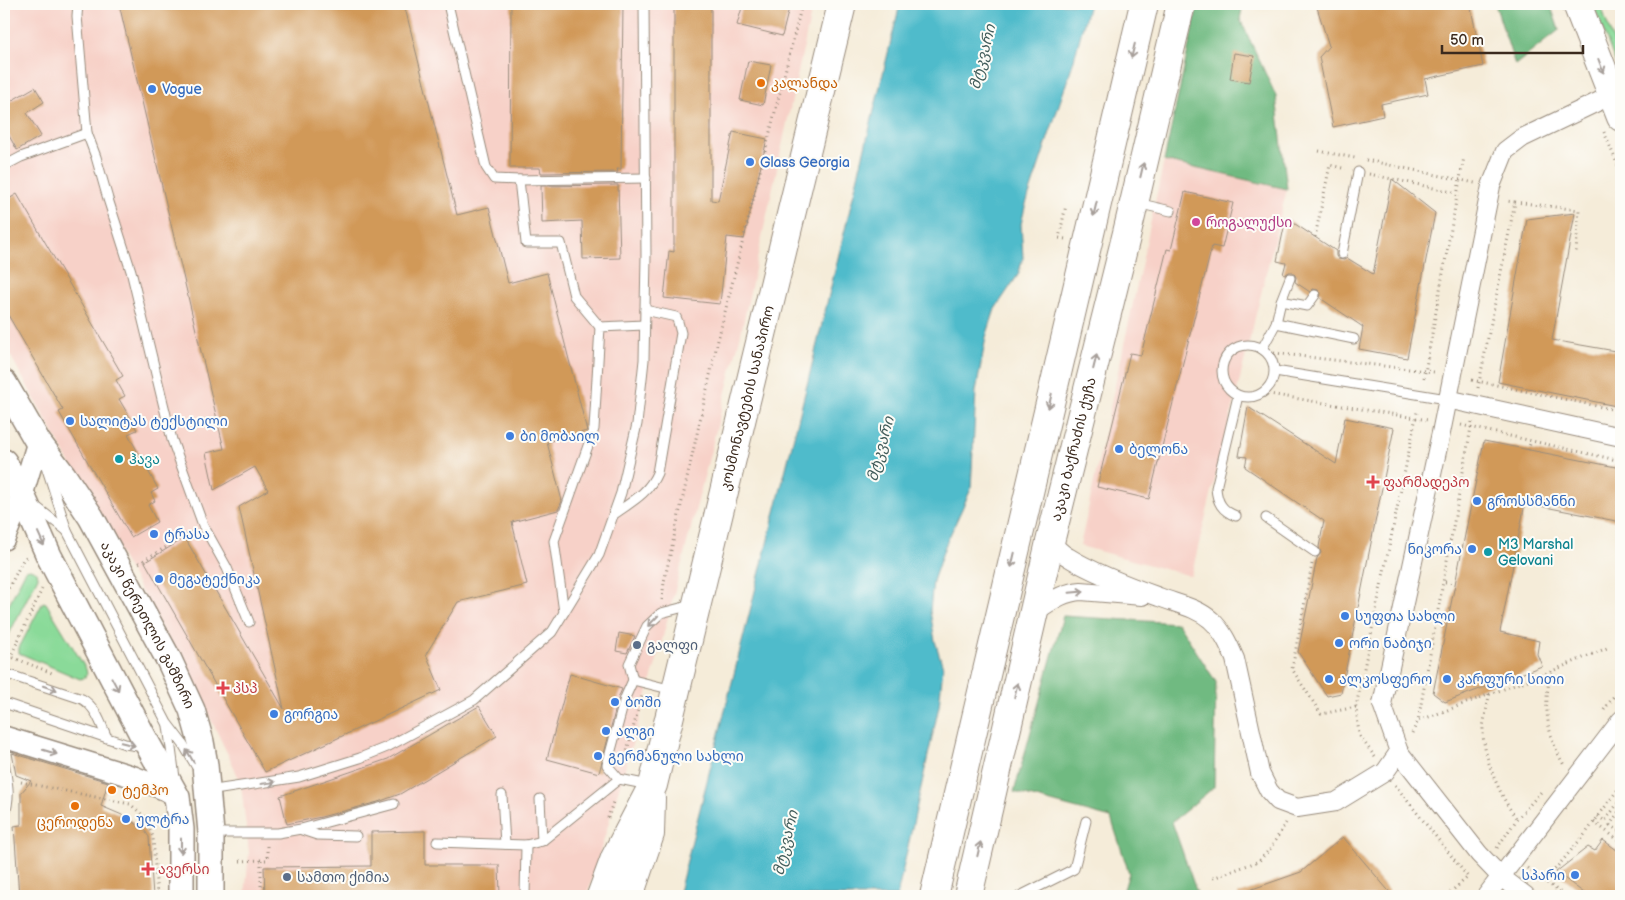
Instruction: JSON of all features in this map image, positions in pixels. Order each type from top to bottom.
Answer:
[{"type":"main road","name":"კოსმონავტების სანაპირო","points":[[629,896],[650,834],[652,788],[842,4]]},
{"type":"main road","points":[[944,894],[1144,4]]},
{"type":"main road","name":"აკაკი ბაქრაძის ქუჩა","points":[[968,896],[1050,542],[1181,4]]},
{"type":"main road","points":[[1578,4],[1617,106]]},
{"type":"main road","name":"აკაკი წერეთლის გამზირი","points":[[4,383],[38,442],[64,475],[91,517],[192,710],[201,742],[207,791],[211,833],[210,896]]},
{"type":"main road","points":[[4,462],[22,494],[49,556],[149,748],[177,797],[181,829],[181,896]]},
{"type":"main road","name":"კოსმონავტების სანაპირო","points":[[601,896],[615,858],[652,788]]},
{"type":"main road","points":[[643,896],[650,834]]},
{"type":"street","points":[[1526,896],[1501,877],[1479,854],[1399,752],[1382,704],[1491,186],[1505,151],[1522,138],[1617,106]]},
{"type":"street","points":[[1447,399],[1621,437]]},
{"type":"street","points":[[4,539],[22,494],[38,442]]},
{"type":"street","points":[[1050,542],[1067,556],[1087,566],[1196,610],[1210,619],[1219,629],[1228,642],[1237,667],[1260,773],[1268,791],[1278,801],[1297,808],[1336,802],[1385,772],[1399,752]]},
{"type":"street","points":[[1034,612],[1059,596],[1072,592],[1081,591],[1160,597]]},
{"type":"street","points":[[1486,896],[1621,720]]},
{"type":"street","points":[[4,737],[149,782],[177,797]]},
{"type":"lane","points":[[78,4],[77,16],[88,133],[131,271],[172,440],[202,525],[227,568],[249,622]]},
{"type":"lane","points":[[448,4],[486,167],[494,179],[646,178]]},
{"type":"lane","points":[[38,442],[67,531],[167,723],[188,752],[207,791],[299,777],[360,758],[387,747],[474,700],[552,632],[599,555],[621,492],[637,424],[644,360],[646,178],[644,4]]},
{"type":"lane","points":[[4,166],[21,157],[88,133]]},
{"type":"lane","points":[[1342,254],[1358,172]]},
{"type":"lane","points":[[519,180],[526,243],[561,244],[574,296],[600,327],[594,429],[554,541],[564,612]]},
{"type":"lane","points":[[1134,202],[1171,211]]},
{"type":"lane","points":[[1264,351],[1276,323],[1281,301],[1290,278]]},
{"type":"lane","points":[[1281,301],[1307,306],[1315,295]]},
{"type":"lane","points":[[613,515],[646,492],[657,473],[681,333],[676,318],[645,310]]},
{"type":"lane","points":[[1276,323],[1354,339]]},
{"type":"lane","points":[[600,327],[644,325]]},
{"type":"lane","points":[[1249,345],[1264,351],[1271,358],[1274,371],[1273,380],[1263,393],[1255,397],[1246,398],[1232,393],[1224,382],[1221,369],[1222,362],[1230,351],[1236,347],[1249,345]]},
{"type":"lane","points":[[1274,371],[1447,399]]},
{"type":"lane","points":[[1236,516],[1221,506],[1217,500],[1216,488],[1238,396]]},
{"type":"lane","points":[[22,494],[67,531]]},
{"type":"lane","points":[[1266,518],[1315,552]]},
{"type":"lane","points":[[652,788],[619,780],[607,765],[625,698],[633,680],[629,664],[647,626],[661,613],[697,604]]},
{"type":"lane","points":[[4,673],[89,703],[107,738]]},
{"type":"lane","points":[[633,680],[676,690]]},
{"type":"lane","points":[[4,703],[125,744],[149,748]]},
{"type":"lane","points":[[167,723],[174,762],[177,797]]},
{"type":"lane","points":[[4,762],[8,786],[8,803],[4,818]]},
{"type":"lane","points":[[437,842],[526,845],[542,841],[619,780]]},
{"type":"lane","points":[[502,795],[505,844]]},
{"type":"lane","points":[[540,799],[542,841]]},
{"type":"lane","points":[[211,833],[278,833],[301,830],[394,804]]},
{"type":"lane","points":[[1020,896],[1074,869],[1086,821]]},
{"type":"lane","points":[[301,830],[317,835],[356,836]]},
{"type":"lane","points":[[524,896],[526,845]]},
{"type":"path","points":[[661,613],[664,582],[717,344],[802,4]]},
{"type":"path","points":[[1319,151],[1491,186],[1501,200],[1579,210],[1576,253]]},
{"type":"path","points":[[1424,378],[1464,157]]},
{"type":"path","points":[[1478,390],[1515,202]]},
{"type":"path","points":[[1060,238],[1066,205]]},
{"type":"path","points":[[1264,351],[1434,372]]},
{"type":"path","points":[[1472,380],[1621,411]]},
{"type":"path","points":[[1472,422],[1445,582],[1418,721],[1552,671],[1607,648]]},
{"type":"path","points":[[1528,450],[1531,441]]},
{"type":"path","points":[[138,563],[202,525]]},
{"type":"path","points":[[1315,552],[1292,670],[1321,714],[1356,707]]},
{"type":"path","points":[[4,597],[22,560],[30,554]]},
{"type":"path","points":[[1445,582],[1455,583]]},
{"type":"path","points":[[8,664],[45,583]]},
{"type":"path","points":[[4,654],[54,674]]},
{"type":"path","points":[[1552,671],[1547,692],[1546,710],[1548,725],[1564,765]]},
{"type":"path","points":[[1489,694],[1489,705],[1484,718],[1484,744],[1501,794],[1517,820]]},
{"type":"path","points":[[8,786],[21,782],[130,804],[145,817],[153,837],[157,896]]},
{"type":"path","points":[[1545,881],[1594,822],[1621,785]]},
{"type":"path","points":[[1598,816],[1605,821],[1621,799]]},
{"type":"path","points":[[1594,822],[1619,840],[1621,834],[1610,824],[1621,808]]},
{"type":"path","points":[[1212,878],[1259,861],[1270,849],[1286,822]]},
{"type":"path","points":[[240,861],[267,860],[267,846]]},
{"type":"path","points":[[261,860],[261,896]]},
{"type":"path","points":[[1524,866],[1565,896]]},
{"type":"shaded area","points":[[4,4],[813,4],[741,333],[657,660],[590,886],[585,896],[245,896],[249,852],[241,785],[234,767],[202,701],[4,344]]},
{"type":"shaded area","points":[[1164,161],[1287,189],[1191,576],[1080,546]]},
{"type":"green space","points":[[1198,4],[1243,4],[1240,19],[1276,96],[1287,189],[1164,161]]},
{"type":"green space","points":[[1495,4],[1550,4],[1559,30],[1515,65]]},
{"type":"green space","points":[[1593,4],[1600,4],[1621,62],[1621,77]]},
{"type":"green space","points":[[30,569],[37,572],[38,577],[4,644],[4,614],[26,570]]},
{"type":"green space","points":[[43,602],[46,603],[86,669],[87,674],[84,678],[80,679],[19,653],[19,648]]},
{"type":"green space","points":[[1063,616],[1178,623],[1216,682],[1214,787],[1172,822],[1198,896],[1122,896],[1129,873],[1111,818],[1014,792]]},
{"type":"water","name":"მტკვარი","points":[[900,4],[1089,4],[1073,63],[1025,207],[1021,224],[1023,258],[1018,275],[995,309],[986,337],[976,391],[971,489],[945,546],[933,581],[930,611],[935,641],[943,667],[939,706],[897,896],[678,896],[808,381]]},
{"type":"building","points":[[119,4],[404,4],[457,215],[489,207],[508,283],[547,273],[587,431],[547,442],[562,501],[558,510],[512,522],[527,585],[458,602],[426,654],[441,690],[265,772],[145,562],[185,538],[284,709],[239,507],[268,490],[255,467],[214,490],[206,453],[224,449]]},
{"type":"building","points":[[511,4],[623,4],[621,169],[617,169],[618,172],[541,173],[540,168],[510,168]]},
{"type":"building","points":[[674,4],[711,4],[711,200],[718,201],[733,132],[767,139],[744,239],[727,237],[720,304],[664,298],[669,251],[674,252]]},
{"type":"building","points":[[743,4],[790,4],[782,36],[737,25]]},
{"type":"building","points":[[1316,4],[1470,4],[1483,66],[1425,79],[1428,94],[1381,104],[1383,116],[1333,127],[1319,57],[1329,46]]},
{"type":"building","points":[[1234,53],[1254,56],[1249,82],[1230,79]]},
{"type":"building","points":[[748,61],[771,65],[763,105],[740,100]]},
{"type":"building","points":[[35,87],[44,102],[27,113],[41,136],[17,150],[4,127],[4,105]]},
{"type":"building","points":[[1392,179],[1435,213],[1407,358],[1359,349],[1363,327],[1320,298],[1321,293],[1318,290],[1313,289],[1310,292],[1295,282],[1296,277],[1293,272],[1283,274],[1286,263],[1277,261],[1286,218],[1336,251],[1338,259],[1344,260],[1347,258],[1373,274]]},
{"type":"building","points":[[618,185],[620,258],[583,259],[582,221],[542,223],[541,186]]},
{"type":"building","points":[[1185,192],[1233,203],[1222,248],[1212,246],[1149,499],[1097,487],[1130,353],[1141,355],[1167,249],[1171,250]]},
{"type":"building","points":[[17,194],[123,376],[116,380],[125,396],[119,399],[137,430],[128,434],[158,489],[151,493],[155,501],[148,505],[157,522],[131,537],[59,412],[63,410],[4,308],[4,202]]},
{"type":"building","points":[[1575,213],[1552,340],[1621,352],[1621,407],[1498,382],[1527,219]]},
{"type":"building","points":[[1248,407],[1336,464],[1345,418],[1394,428],[1341,693],[1327,696],[1298,652],[1317,558],[1321,553],[1319,547],[1324,521],[1245,467],[1247,457],[1239,456]]},
{"type":"building","name":"M3 Marshal Gelovani","points":[[1484,441],[1621,468],[1621,522],[1525,503],[1500,632],[1539,641],[1537,654],[1542,666],[1445,702],[1433,693]]},
{"type":"building","points":[[619,633],[635,636],[627,653],[616,651]]},
{"type":"building","points":[[570,674],[622,689],[599,773],[547,759]]},
{"type":"building","points":[[479,706],[497,736],[400,794],[378,802],[287,824],[280,796],[388,759]]},
{"type":"building","points":[[12,753],[108,782],[101,806],[122,815],[143,828],[149,837],[153,896],[19,896],[14,826],[21,825],[21,793],[31,781],[16,775]]},
{"type":"building","points":[[425,831],[425,865],[499,865],[500,896],[265,896],[264,867],[371,866],[371,832]]},
{"type":"building","points":[[1343,837],[1393,896],[1238,896],[1238,894],[1301,872]]},
{"type":"building","points":[[1603,840],[1621,853],[1621,896],[1588,896],[1556,872],[1588,847],[1595,851]]},
{"type":"place","name":"კალანდა","points":[[761,83]]},
{"type":"place","name":"Vogue","points":[[152,89]]},
{"type":"place","name":"Glass Georgia","points":[[750,162]]},
{"type":"place","name":"როგალუქსი","points":[[1196,222]]},
{"type":"place","name":"სალიტას ტექსტილი","points":[[70,421]]},
{"type":"place","name":"ბი მობაილ","points":[[510,436]]},
{"type":"place","name":"ბელონა","points":[[1119,449]]},
{"type":"place","name":"ჰავა","points":[[119,459]]},
{"type":"place","name":"ფარმადეპო","points":[[1373,482]]},
{"type":"place","name":"გროსსმანნი","points":[[1477,501]]},
{"type":"place","name":"ტრასა","points":[[154,534]]},
{"type":"place","name":"ნიკორა","points":[[1472,549]]},
{"type":"place","name":"M3 Marshal Gelovani","points":[[1488,552]]},
{"type":"place","name":"მეგატექნიკა","points":[[159,579]]},
{"type":"place","name":"სუფთა სახლი","points":[[1345,616]]},
{"type":"place","name":"ორი ნაბიჯი","points":[[1339,643]]},
{"type":"place","name":"გალფი","points":[[637,645]]},
{"type":"place","name":"ალკოსფერო","points":[[1329,679]]},
{"type":"place","name":"კარფური სითი","points":[[1447,679]]},
{"type":"place","name":"პსპ","points":[[223,688]]},
{"type":"place","name":"ბოში","points":[[615,702]]},
{"type":"place","name":"გორგია","points":[[274,714]]},
{"type":"place","name":"ალგი","points":[[606,731]]},
{"type":"place","name":"გერმანული სახლი","points":[[598,756]]},
{"type":"place","name":"ტემპო","points":[[112,790]]},
{"type":"place","name":"ცეროდენა","points":[[75,806]]},
{"type":"place","name":"ულტრა","points":[[126,819]]},
{"type":"place","name":"ავერსი","points":[[148,869]]},
{"type":"place","name":"სპარი","points":[[1575,875]]},
{"type":"place","name":"სამთო ქიმია","points":[[287,877]]}]
